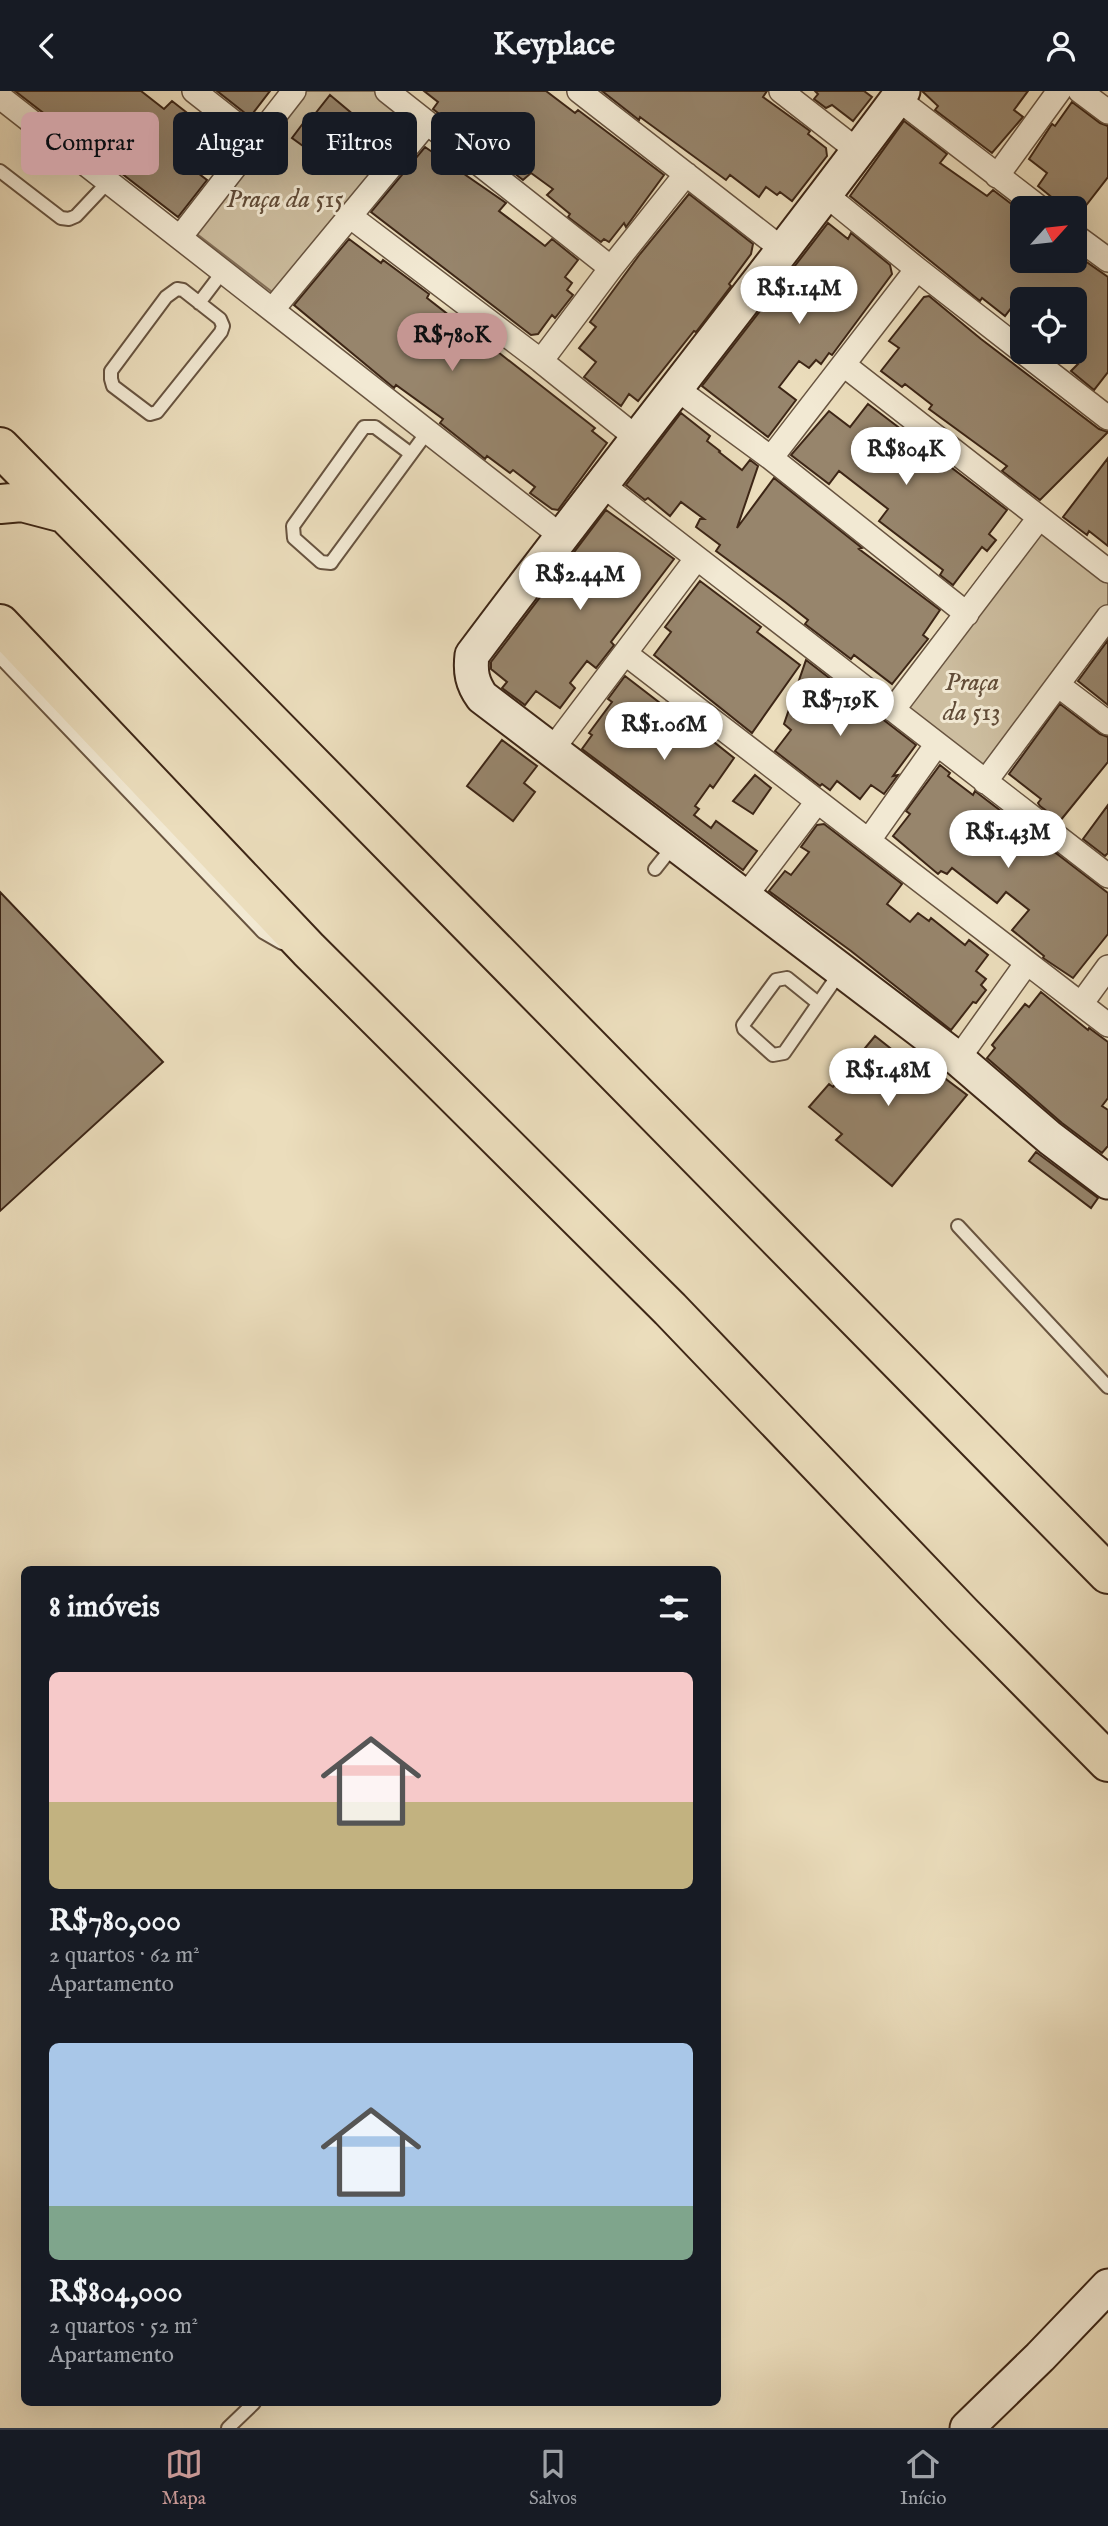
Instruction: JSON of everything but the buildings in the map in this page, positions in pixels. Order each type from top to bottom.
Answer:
[{"type":"highway","points":[[0,447],[1108,1574]]},
{"type":"highway","points":[[0,504],[22,502],[64,513]]},
{"type":"highway","points":[[0,624],[309,950],[670,1309],[1108,1762]]},
{"type":"street","points":[[194,91],[221,112]]},
{"type":"street","points":[[276,112],[293,91]]},
{"type":"street","points":[[387,91],[611,268]]},
{"type":"street","points":[[579,91],[782,249]]},
{"type":"street","points":[[781,91],[858,151]]},
{"type":"street","points":[[998,176],[1059,91]]},
{"type":"street","points":[[1080,91],[1108,112]]},
{"type":"street","points":[[1024,196],[901,95],[827,195],[782,249],[677,389],[561,536],[472,655],[470,671],[474,686],[482,697],[551,751],[664,857],[744,898],[958,1059],[1050,1138],[1108,1182]]},
{"type":"street","points":[[0,97],[561,536]]},
{"type":"street","points":[[274,309],[426,124]]},
{"type":"street","points":[[541,361],[686,174]]},
{"type":"street","points":[[181,236],[228,175]]},
{"type":"street","points":[[827,195],[1010,342]]},
{"type":"street","points":[[351,217],[541,361],[638,439]]},
{"type":"street","points":[[1087,245],[1108,260]]},
{"type":"street","points":[[771,458],[917,269]]},
{"type":"street","points":[[1039,364],[1108,418]]},
{"type":"street","points":[[844,365],[1108,571]]},
{"type":"street","points":[[677,389],[771,458],[967,614]]},
{"type":"street","points":[[600,484],[1108,876]]},
{"type":"street","points":[[893,710],[1039,517]]},
{"type":"street","points":[[551,751],[696,558]]},
{"type":"street","points":[[985,782],[1108,617]]},
{"type":"street","points":[[626,654],[1108,1025]]},
{"type":"street","points":[[1058,685],[1108,723]]},
{"type":"street","points":[[869,840],[937,744]]},
{"type":"street","points":[[744,898],[817,802]]},
{"type":"street","points":[[958,1059],[1026,964]]},
{"type":"street","points":[[1081,1004],[1108,967]]},
{"type":"street","points":[[967,2428],[1108,2286]]},
{"type":"lane","points":[[0,171],[61,218],[69,219],[76,216],[109,181]]},
{"type":"lane","points":[[199,303],[224,270]]},
{"type":"lane","points":[[183,290],[199,303],[220,319],[223,325],[221,332],[158,412],[144,412],[113,386],[111,371],[172,291],[183,290]]},
{"type":"lane","points":[[411,454],[375,427],[364,427],[293,526],[294,538],[321,562],[331,563],[428,431]]},
{"type":"lane","points":[[0,657],[263,932],[285,945],[309,950]]},
{"type":"lane","points":[[818,1003],[787,978],[782,977],[776,980],[743,1025],[744,1029],[773,1055],[779,1056],[784,1053],[841,971]]},
{"type":"lane","points":[[958,1226],[1108,1387]]},
{"type":"lane","points":[[228,2428],[251,2406]]},
{"type":"green space","name":"Praça da 515","points":[[284,91],[392,91],[431,122],[417,140],[417,112],[302,112],[302,175],[390,175],[289,305],[180,221],[217,175],[288,175],[288,112],[267,112]]},
{"type":"green space","name":"Praça da 513","points":[[1035,505],[1108,562],[1108,627],[985,792],[879,708]]}]
